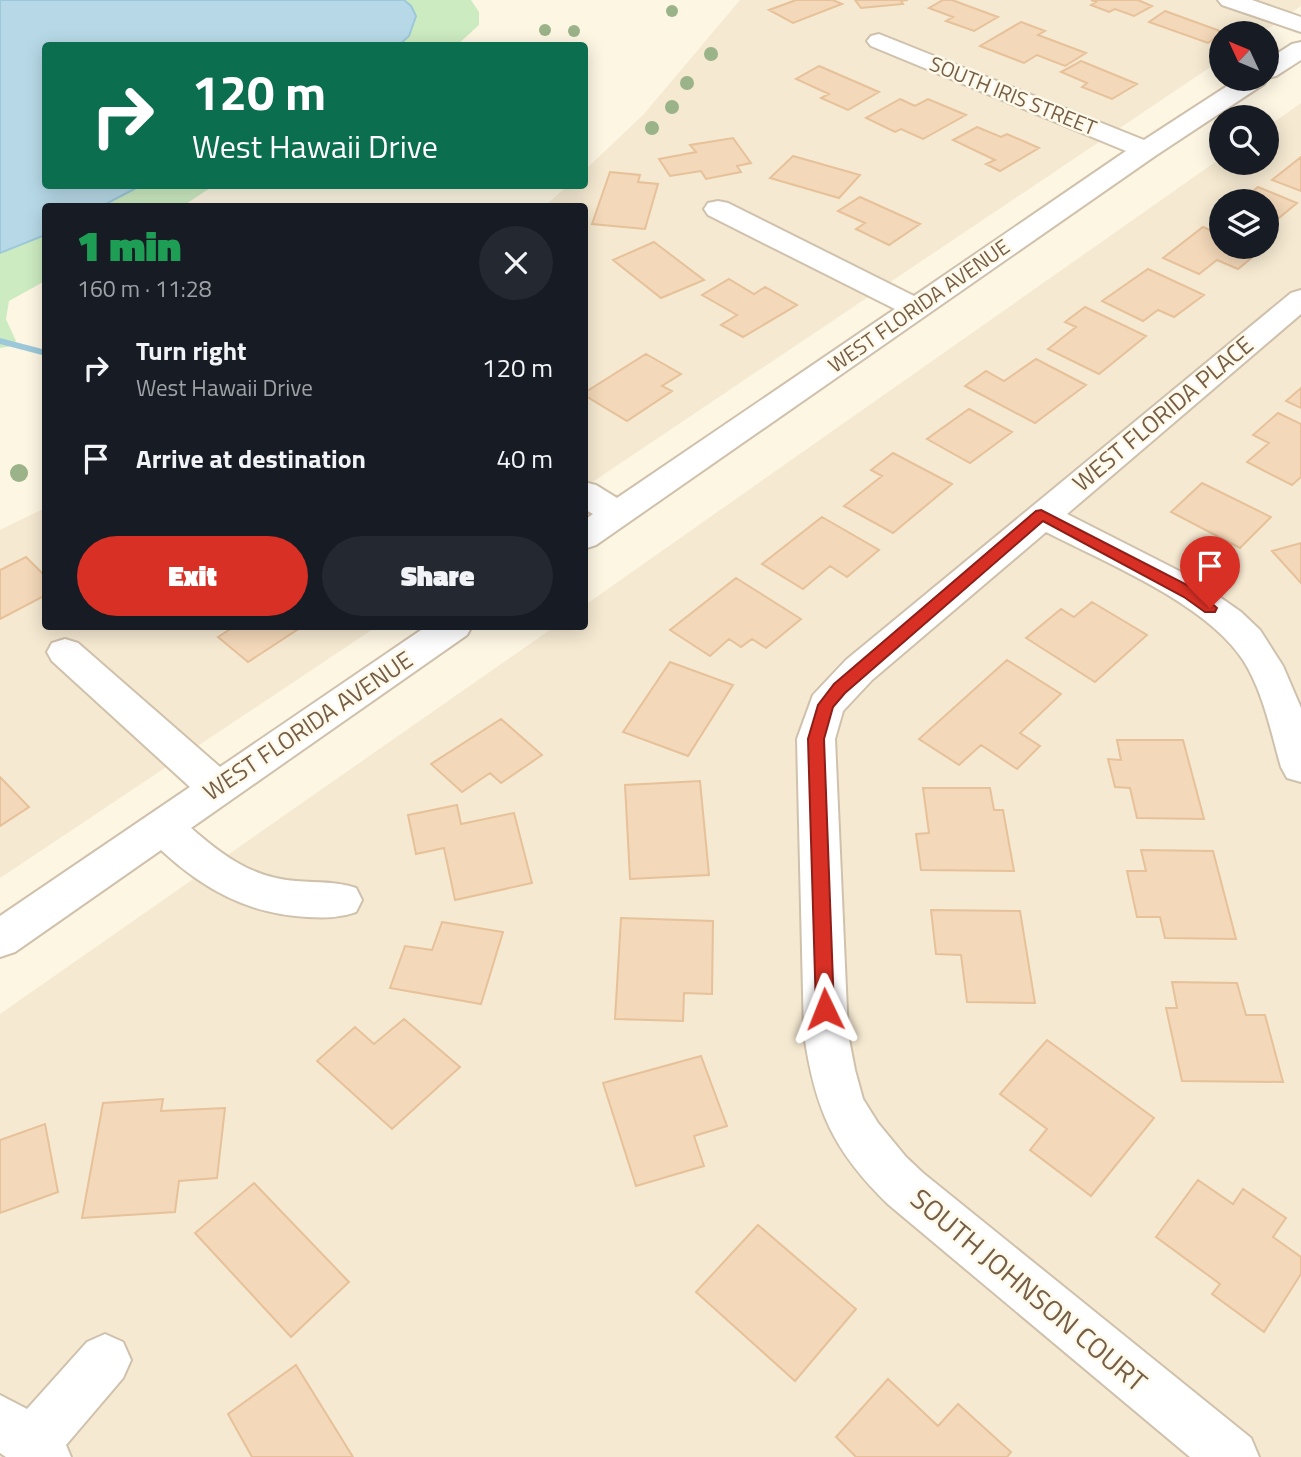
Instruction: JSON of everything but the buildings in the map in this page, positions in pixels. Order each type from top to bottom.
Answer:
[{"type":"street","points":[[1230,0],[1301,25]]},
{"type":"street","name":"SOUTH IRIS STREET","points":[[880,41],[1146,150]]},
{"type":"street","points":[[1279,63],[1301,49]]},
{"type":"street","name":"WEST FLORIDA AVENUE","points":[[588,534],[1146,150],[1237,91]]},
{"type":"street","points":[[718,209],[915,308]]},
{"type":"street","name":"WEST FLORIDA PLACE","points":[[842,1107],[826,1034],[815,756],[821,718],[826,705],[859,670],[1041,514],[1301,299]]},
{"type":"street","points":[[588,496],[617,514]]},
{"type":"street","points":[[1041,514],[1189,593],[1240,632],[1249,641],[1263,666],[1282,708],[1301,767]]},
{"type":"street","name":"WEST FLORIDA AVENUE","points":[[0,939],[448,630]]},
{"type":"street","points":[[65,652],[217,788]]},
{"type":"street","points":[[163,827],[206,864],[260,893],[308,900],[341,900]]},
{"type":"street","name":"SOUTH JOHNSON COURT","points":[[842,1107],[861,1138],[889,1173],[1232,1457]]},
{"type":"street","points":[[25,1441],[105,1360]]},
{"type":"shaded area","points":[[740,0],[1301,0],[1301,6],[1279,21],[1209,21],[1209,68],[588,485],[588,203],[548,203],[564,189],[588,189],[588,167],[644,114]]},
{"type":"shaded area","points":[[1301,103],[1301,1457],[0,1457],[0,1014],[550,630],[588,630],[588,603],[1209,166],[1209,175],[1279,175],[1279,119]]},
{"type":"shaded area","points":[[42,509],[42,630],[372,630],[0,878],[0,530]]},
{"type":"green space","points":[[404,0],[471,0],[479,12],[479,25],[460,42],[403,42],[409,36],[416,16]]},
{"type":"green space","points":[[134,189],[208,189],[188,203],[108,203]]},
{"type":"green space","points":[[42,236],[42,283],[9,301],[6,319],[16,341],[12,346],[0,348],[0,253]]},
{"type":"water","points":[[0,0],[404,0],[411,6],[416,16],[409,36],[402,42],[42,42],[42,189],[134,189],[108,203],[42,203],[42,236],[0,253]]},
{"type":"waterway","points":[[0,341],[42,352]]},
{"type":"route","points":[[825,1009],[815,756],[821,718],[826,705],[840,688],[1041,514],[1189,593],[1210,608]]}]
